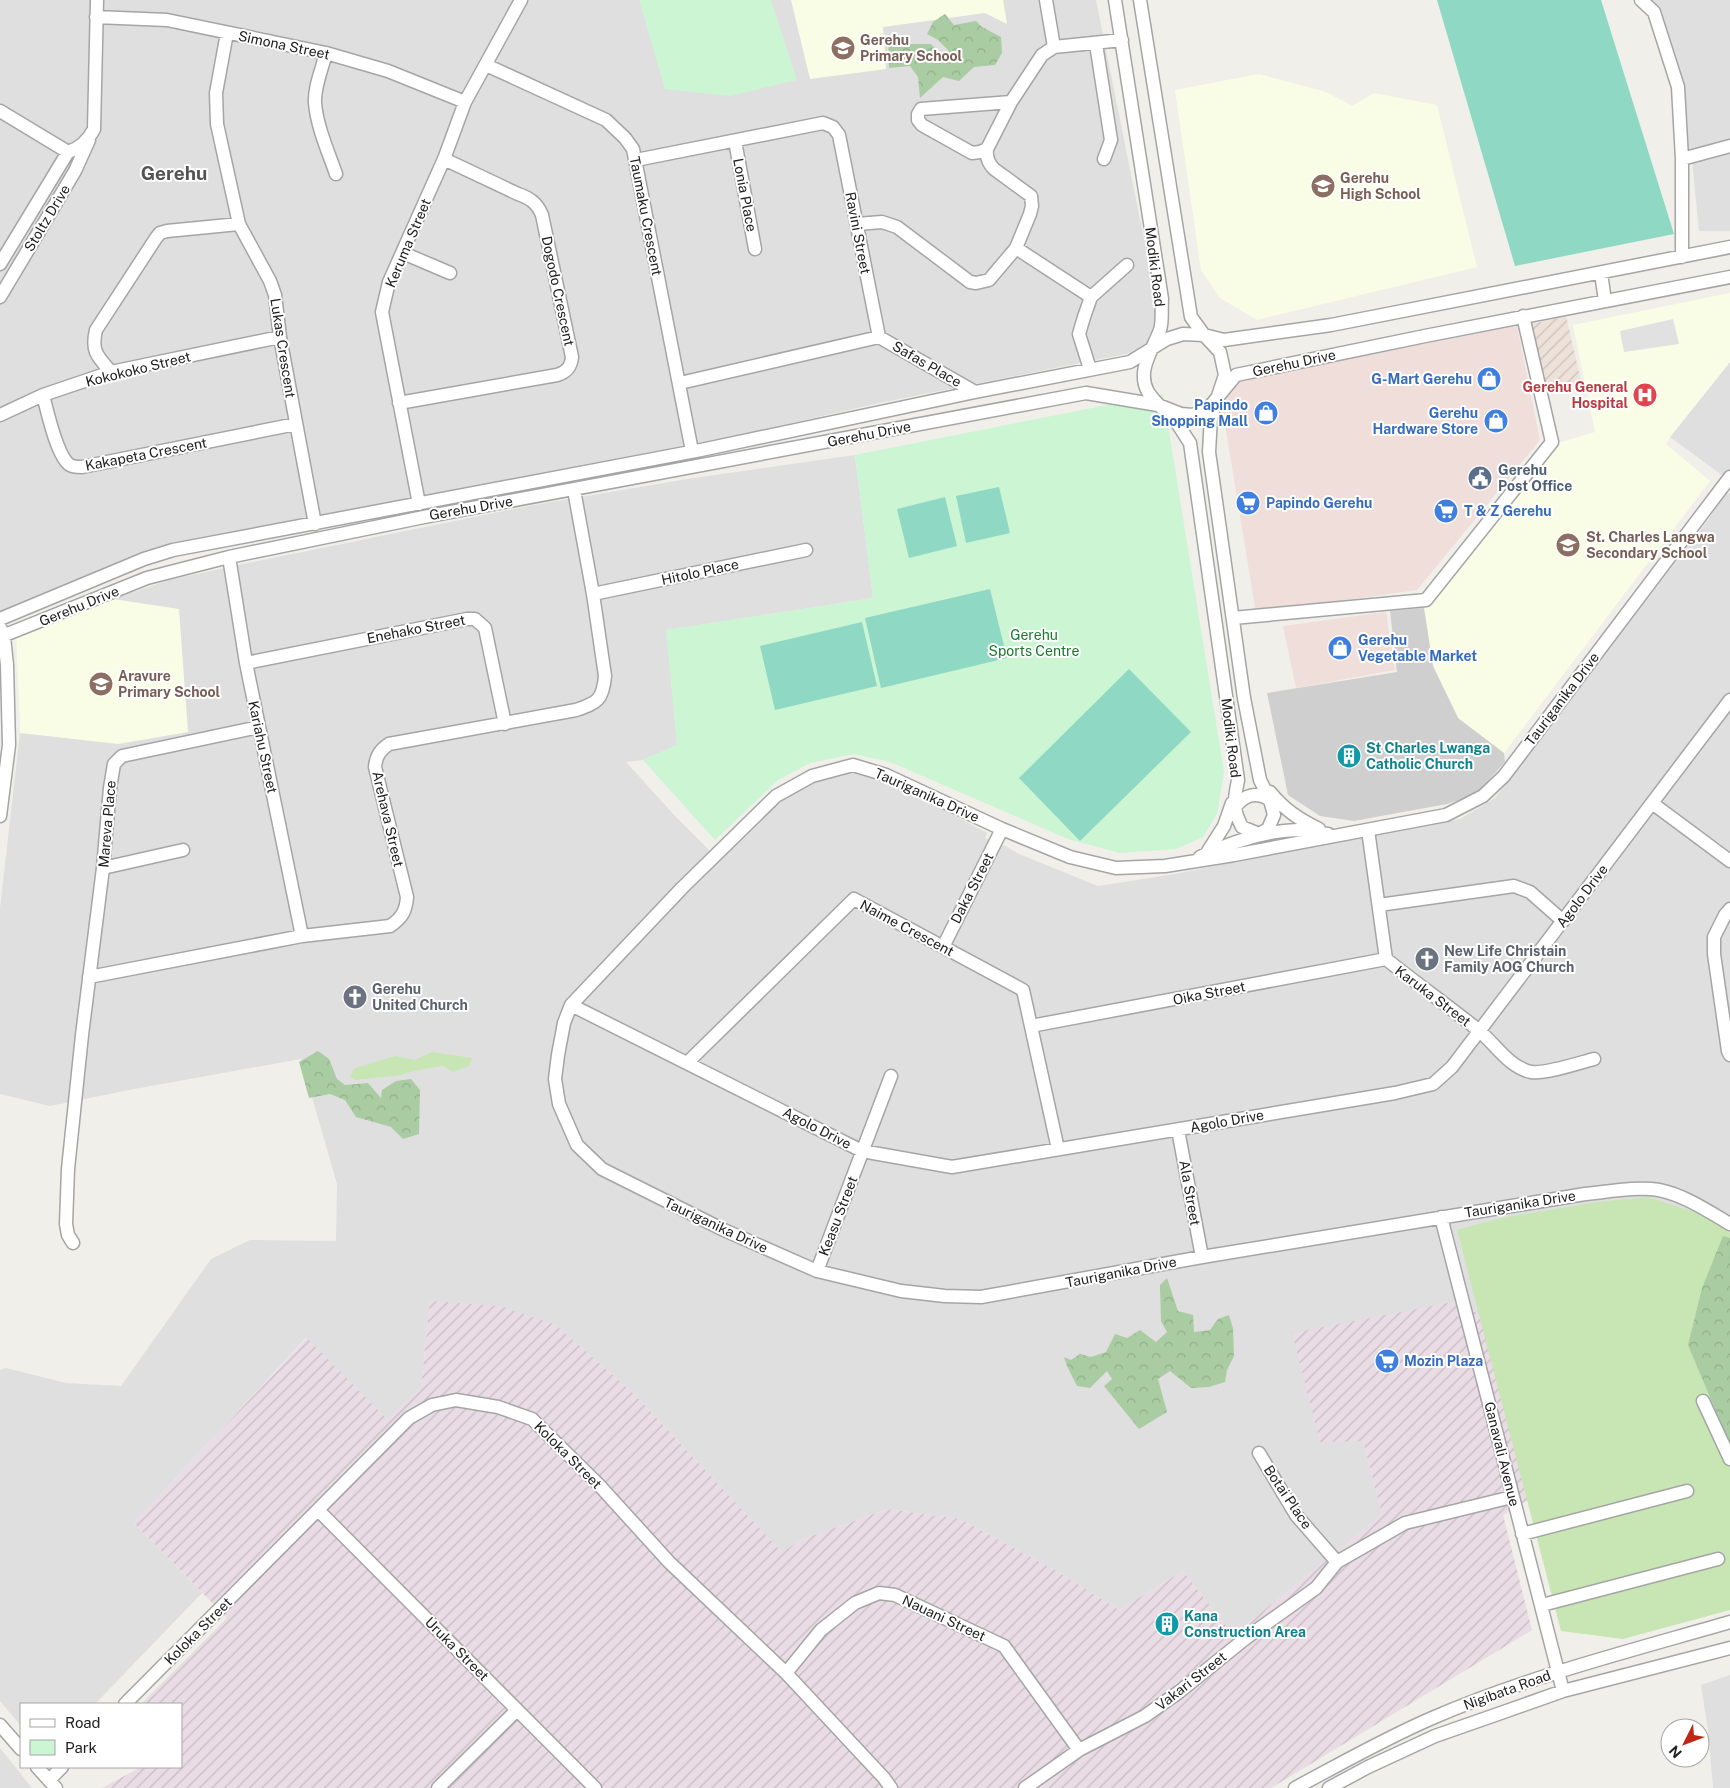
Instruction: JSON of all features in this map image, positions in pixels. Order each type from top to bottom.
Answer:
[{"type":"street","name":"Stoltz Drive","points":[[0,297],[75,171],[94,129],[97,0]]},
{"type":"street","name":"Keruma Street","points":[[419,504],[382,312],[389,282],[444,159],[465,102],[521,0]]},
{"type":"street","points":[[1046,0],[1054,47]]},
{"type":"street","name":"Modiki Road","points":[[1115,0],[1162,299],[1160,327],[1152,350],[1146,358],[1144,370],[1147,390],[1158,405],[1174,418],[1190,443],[1238,780],[1235,813],[1242,827],[1258,834],[1268,829],[1274,815],[1270,800],[1260,780],[1244,698],[1209,452],[1211,417],[1225,375],[1220,352],[1204,335],[1192,317],[1140,0]]},
{"type":"street","points":[[1641,0],[1654,12],[1678,87],[1682,159],[1682,257]]},
{"type":"street","name":"Simona Street","points":[[96,17],[167,20],[326,53],[388,71],[465,102]]},
{"type":"street","name":"Lukas Crescent","points":[[227,33],[216,93],[217,124],[239,224],[270,281],[275,295],[280,337],[315,524]]},
{"type":"street","points":[[857,224],[882,222],[897,227],[970,282],[976,283],[989,280],[1016,248],[1032,206],[1031,196],[994,169],[990,165],[986,154],[1011,102],[1042,54],[1054,47],[1122,40]]},
{"type":"street","points":[[1096,44],[1111,140],[1104,159]]},
{"type":"street","points":[[326,53],[315,102],[323,136],[336,174]]},
{"type":"street","name":"Taumaku Crescent","points":[[486,65],[606,120],[626,138],[633,149],[692,451]]},
{"type":"street","points":[[987,149],[972,153],[922,125],[918,117],[921,109],[1011,102]]},
{"type":"street","points":[[0,111],[68,152]]},
{"type":"street","name":"Ravini Street","points":[[636,160],[735,142],[823,123],[833,127],[838,135],[879,337]]},
{"type":"street","name":"Stoltz Drive","points":[[0,264],[68,152],[82,145],[90,138]]},
{"type":"street","name":"Lonia Place","points":[[735,142],[755,249]]},
{"type":"street","points":[[1682,159],[1730,146]]},
{"type":"street","name":"Dogodo Crescent","points":[[399,404],[557,375],[566,371],[572,362],[539,207],[526,197],[444,159]]},
{"type":"street","points":[[111,372],[96,356],[94,347],[96,330],[160,233],[239,224]]},
{"type":"street","name":"Gerehu Drive","points":[[0,619],[144,559],[173,550],[692,451],[1130,362],[1152,350],[1166,339],[1183,334],[1204,335],[1224,340],[1330,325],[1730,247]]},
{"type":"street","points":[[1016,248],[1091,296]]},
{"type":"street","points":[[403,253],[450,273]]},
{"type":"street","points":[[1090,369],[1079,334],[1091,296],[1126,265]]},
{"type":"street","points":[[1601,273],[1605,301]]},
{"type":"street","name":"Gerehu Drive","points":[[1,633],[147,578],[229,557],[424,517],[1086,393],[1158,405],[1181,414],[1192,415],[1207,410],[1236,375],[1524,316],[1730,277]]},
{"type":"street","points":[[1233,618],[1426,600],[1552,442],[1524,316]]},
{"type":"street","name":"Kokokoko Street","points":[[0,415],[43,395],[111,372],[280,337]]},
{"type":"street","points":[[680,383],[879,337]]},
{"type":"street","name":"Safas Place","points":[[879,337],[975,392]]},
{"type":"street","name":"Kakapeta Crescent","points":[[43,395],[53,431],[63,456],[66,461],[76,467],[296,424]]},
{"type":"street","name":"Tauriganika Drive","points":[[1730,476],[1504,776],[1483,796],[1446,815],[1335,835],[1294,845],[1191,862],[1164,866],[1116,868],[1070,856],[1002,829],[886,775],[853,764],[812,776],[776,796],[682,888],[571,1005],[564,1023],[555,1079],[559,1104],[577,1145],[602,1169],[724,1230],[817,1271],[901,1292],[981,1298],[1202,1257],[1441,1216],[1584,1194],[1639,1189],[1658,1190],[1680,1197],[1730,1224]]},
{"type":"street","name":"Arehava Street","points":[[89,977],[302,936],[390,926],[397,921],[403,914],[407,897],[375,767],[378,754],[383,748],[389,744],[576,710],[593,705],[598,701],[604,686],[605,676],[593,594],[574,490]]},
{"type":"street","name":"Hitolo Place","points":[[593,594],[806,550]]},
{"type":"street","name":"Kariahu Street","points":[[229,557],[246,663],[302,936]]},
{"type":"street","name":"Enehako Street","points":[[246,663],[467,618],[475,618],[485,628],[504,724]]},
{"type":"street","points":[[0,816],[9,746],[7,665],[1,633]]},
{"type":"street","name":"Agolo Drive","points":[[571,1005],[862,1151],[952,1166],[1178,1130],[1394,1093],[1433,1084],[1452,1067],[1480,1031],[1730,700]]},
{"type":"street","name":"Mareva Place","points":[[73,1243],[68,1235],[66,1224],[68,1178],[82,1036],[104,868],[112,769],[117,759],[122,756],[259,727]]},
{"type":"street","points":[[1260,780],[1282,807],[1317,829],[1335,835]]},
{"type":"street","points":[[1191,862],[1209,851],[1224,826],[1235,801],[1251,795],[1263,795],[1270,800]]},
{"type":"street","points":[[1652,803],[1730,861]]},
{"type":"street","name":"Daka Street","points":[[943,947],[1002,829]]},
{"type":"street","name":"Tauriganika Drive","points":[[1191,862],[1224,845],[1258,834],[1298,830],[1335,835]]},
{"type":"street","name":"Karuka Street","points":[[1368,830],[1386,959],[1480,1031],[1515,1065],[1533,1072],[1545,1071],[1594,1058]]},
{"type":"street","points":[[104,868],[183,850]]},
{"type":"street","points":[[1378,905],[1514,886],[1530,892],[1562,922]]},
{"type":"street","name":"Naime Crescent","points":[[687,1063],[854,899],[1023,990],[1058,1149]]},
{"type":"street","points":[[1730,909],[1714,937],[1714,946],[1730,1055]]},
{"type":"street","name":"Oika Street","points":[[1031,1026],[1386,959]]},
{"type":"street","name":"Keasu Street","points":[[817,1271],[890,1076]]},
{"type":"street","name":"Ala Street","points":[[1178,1130],[1202,1257]]},
{"type":"street","name":"Ganavali Avenue","points":[[1441,1216],[1563,1691]]},
{"type":"street","name":"Koloka Street","points":[[126,1703],[409,1418],[432,1405],[456,1400],[498,1407],[532,1419],[599,1485],[669,1562],[786,1673],[884,1778],[891,1788]]},
{"type":"street","points":[[1703,1401],[1730,1459]]},
{"type":"street","name":"Botai Place","points":[[1259,1453],[1296,1514],[1337,1562]]},
{"type":"street","points":[[1522,1534],[1687,1491]]},
{"type":"street","name":"Vakari Street","points":[[1025,1788],[1079,1750],[1145,1716],[1179,1692],[1246,1638],[1316,1588],[1337,1562],[1405,1522],[1512,1497]]},
{"type":"street","name":"Uruka Street","points":[[318,1510],[595,1788]]},
{"type":"street","points":[[1542,1605],[1718,1559]]},
{"type":"street","name":"Nauani Street","points":[[786,1673],[821,1630],[855,1603],[879,1593],[895,1595],[1004,1646],[1079,1750]]},
{"type":"street","name":"Nigibata Road","points":[[1295,1788],[1431,1718],[1558,1672],[1730,1622]]},
{"type":"street","name":"Nigibata Road","points":[[1329,1788],[1368,1767],[1436,1736],[1563,1691],[1730,1648]]},
{"type":"street","points":[[438,1788],[517,1710]]},
{"type":"street","points":[[0,1725],[20,1748]]},
{"type":"street","points":[[38,1768],[52,1784],[61,1768]]},
{"type":"shaded area","points":[[0,0],[1096,0],[1154,289],[1157,335],[1136,352],[884,402],[682,448],[176,549],[0,619]]},
{"type":"shaded area","name":"Gerehu Primary School","points":[[791,0],[1003,0],[1007,24],[985,13],[883,27],[886,69],[810,79]]},
{"type":"shaded area","points":[[1645,0],[1730,0],[1730,231],[1699,231],[1691,150],[1686,150],[1685,92],[1663,17]]},
{"type":"shaded area","name":"Gerehu High School","points":[[1259,74],[1326,92],[1352,106],[1374,93],[1437,105],[1477,267],[1257,320],[1220,298],[1201,270],[1175,90]]},
{"type":"shaded area","name":"St. Charles Langwa Secondary School","points":[[1730,293],[1730,362],[1666,444],[1710,481],[1504,753],[1459,719],[1433,666],[1424,608],[1558,443],[1595,432],[1573,325]]},
{"type":"shaded area","points":[[1566,316],[1582,385],[1544,394],[1528,325]]},
{"type":"shaded area","points":[[1673,319],[1679,344],[1624,352],[1620,331]]},
{"type":"shaded area","points":[[1517,326],[1540,440],[1417,590],[1256,613],[1218,382]]},
{"type":"shaded area","points":[[1730,362],[1730,481],[1670,437]]},
{"type":"shaded area","points":[[855,455],[873,598],[667,630],[677,745],[643,760],[626,762],[675,816],[717,858],[780,787],[852,768],[908,791],[987,833],[985,838],[1098,886],[1175,874],[1407,827],[1460,819],[1495,798],[1726,494],[1730,493],[1730,1340],[1363,1441],[1382,1515],[1233,1635],[1183,1571],[1119,1610],[1060,1573],[960,1519],[888,1509],[803,1539],[782,1552],[633,1393],[556,1325],[430,1301],[421,1388],[388,1420],[306,1338],[134,1523],[202,1593],[96,1703],[20,1703],[20,1725],[0,1701],[0,1370],[6,1368],[66,1383],[121,1386],[211,1259],[250,1240],[336,1241],[337,1184],[301,1059],[50,1106],[0,1094],[0,908],[20,733],[16,636],[169,580],[534,505],[687,479]]},
{"type":"shaded area","name":"Aravure Primary School","points":[[113,599],[179,609],[188,732],[118,744],[20,733],[16,636]]},
{"type":"shaded area","points":[[1424,608],[1433,666],[1458,718],[1504,753],[1505,762],[1475,795],[1447,804],[1354,821],[1320,816],[1288,795],[1267,693],[1397,672],[1390,611]]},
{"type":"shaded area","name":"Gerehu Vegetable Market","points":[[1386,612],[1395,670],[1296,688],[1283,626]]},
{"type":"shaded area","points":[[430,1301],[500,1306],[556,1325],[633,1393],[782,1552],[803,1539],[888,1509],[960,1519],[1060,1573],[1119,1610],[1183,1571],[1233,1635],[1382,1515],[1363,1441],[1320,1442],[1292,1333],[1458,1301],[1484,1318],[1528,1500],[1503,1515],[1532,1630],[1271,1788],[102,1788],[139,1768],[182,1768],[182,1703],[142,1703],[227,1618],[134,1523],[307,1338],[388,1420],[421,1388]]},
{"type":"shaded area","points":[[1730,1675],[1730,1788],[1713,1788],[1710,1753],[1710,1718],[1706,1718],[1701,1685]]},
{"type":"shaded area","points":[[0,1748],[32,1788],[0,1788]]},
{"type":"green space","points":[[639,0],[771,0],[797,80],[730,96],[665,89]]},
{"type":"green space","points":[[1437,0],[1601,0],[1674,234],[1515,266]]},
{"type":"green space","points":[[945,14],[954,25],[976,21],[982,27],[1001,37],[1002,53],[995,65],[974,67],[959,81],[943,77],[920,98],[918,77],[910,66],[889,68],[888,36],[907,44],[931,44],[940,54],[949,51],[938,40],[927,34],[933,22]]},
{"type":"green space","name":"Gerehu Sports Centre","points":[[1163,394],[1224,772],[1217,814],[1203,837],[1176,849],[1120,853],[1068,839],[890,762],[854,754],[810,763],[778,780],[715,840],[643,760],[677,745],[666,630],[873,598],[855,455]]},
{"type":"green space","points":[[999,487],[1010,533],[966,543],[956,496]]},
{"type":"green space","points":[[945,497],[957,546],[909,558],[897,509]]},
{"type":"green space","points":[[990,589],[1007,658],[881,688],[865,618]]},
{"type":"green space","points":[[862,622],[877,686],[775,710],[760,646]]},
{"type":"green space","points":[[1129,669],[1191,732],[1080,841],[1019,778]]},
{"type":"green space","points":[[318,1051],[329,1059],[337,1079],[345,1085],[368,1083],[381,1098],[382,1090],[396,1081],[411,1079],[420,1090],[419,1134],[403,1139],[391,1127],[356,1117],[345,1100],[330,1094],[309,1098],[299,1062]]},
{"type":"green space","points":[[432,1052],[472,1058],[469,1066],[453,1072],[443,1066],[401,1075],[355,1080],[350,1076],[355,1068],[395,1056],[415,1060]]},
{"type":"green space","points":[[1648,1197],[1701,1214],[1730,1233],[1730,1610],[1623,1639],[1561,1631],[1457,1230],[1501,1218],[1597,1202]]},
{"type":"green space","points":[[1723,1236],[1730,1238],[1730,1442],[1688,1345],[1702,1288]]},
{"type":"green space","points":[[1167,1278],[1178,1311],[1193,1315],[1194,1332],[1210,1330],[1218,1319],[1229,1315],[1233,1328],[1234,1356],[1227,1370],[1225,1382],[1209,1387],[1191,1388],[1170,1371],[1158,1379],[1167,1412],[1139,1429],[1104,1386],[1112,1379],[1107,1371],[1090,1388],[1077,1386],[1064,1357],[1071,1360],[1080,1354],[1091,1357],[1106,1352],[1115,1334],[1127,1338],[1140,1330],[1156,1342],[1167,1332],[1161,1321],[1160,1285]]},
{"type":"place","name":"Gerehu Primary School","points":[[843,48]]},
{"type":"place","name":"Gerehu High School","points":[[1323,186]]},
{"type":"place","name":"G-Mart Gerehu","points":[[1489,379]]},
{"type":"place","name":"Gerehu General Hospital","points":[[1645,395]]},
{"type":"place","name":"Papindo Shopping Mall","points":[[1266,413]]},
{"type":"place","name":"Gerehu Hardware Store","points":[[1496,421]]},
{"type":"place","name":"Gerehu Post Office","points":[[1480,478]]},
{"type":"place","name":"Papindo Gerehu","points":[[1248,503]]},
{"type":"place","name":"T & Z Gerehu","points":[[1446,511]]},
{"type":"place","name":"St. Charles Langwa Secondary School","points":[[1568,545]]},
{"type":"place","name":"Gerehu Vegetable Market","points":[[1340,648]]},
{"type":"place","name":"Aravure Primary School","points":[[101,684]]},
{"type":"place","name":"St Charles Lwanga Catholic Church","points":[[1349,756]]},
{"type":"place","name":"New Life Christain Family AOG Church","points":[[1427,959]]},
{"type":"place","name":"Gerehu United Church","points":[[355,997]]},
{"type":"place","name":"Mozin Plaza","points":[[1387,1361]]},
{"type":"place","name":"Kana Construction Area","points":[[1167,1624]]},
{"type":"district","name":"Gerehu","points":[[174,173]]}]
